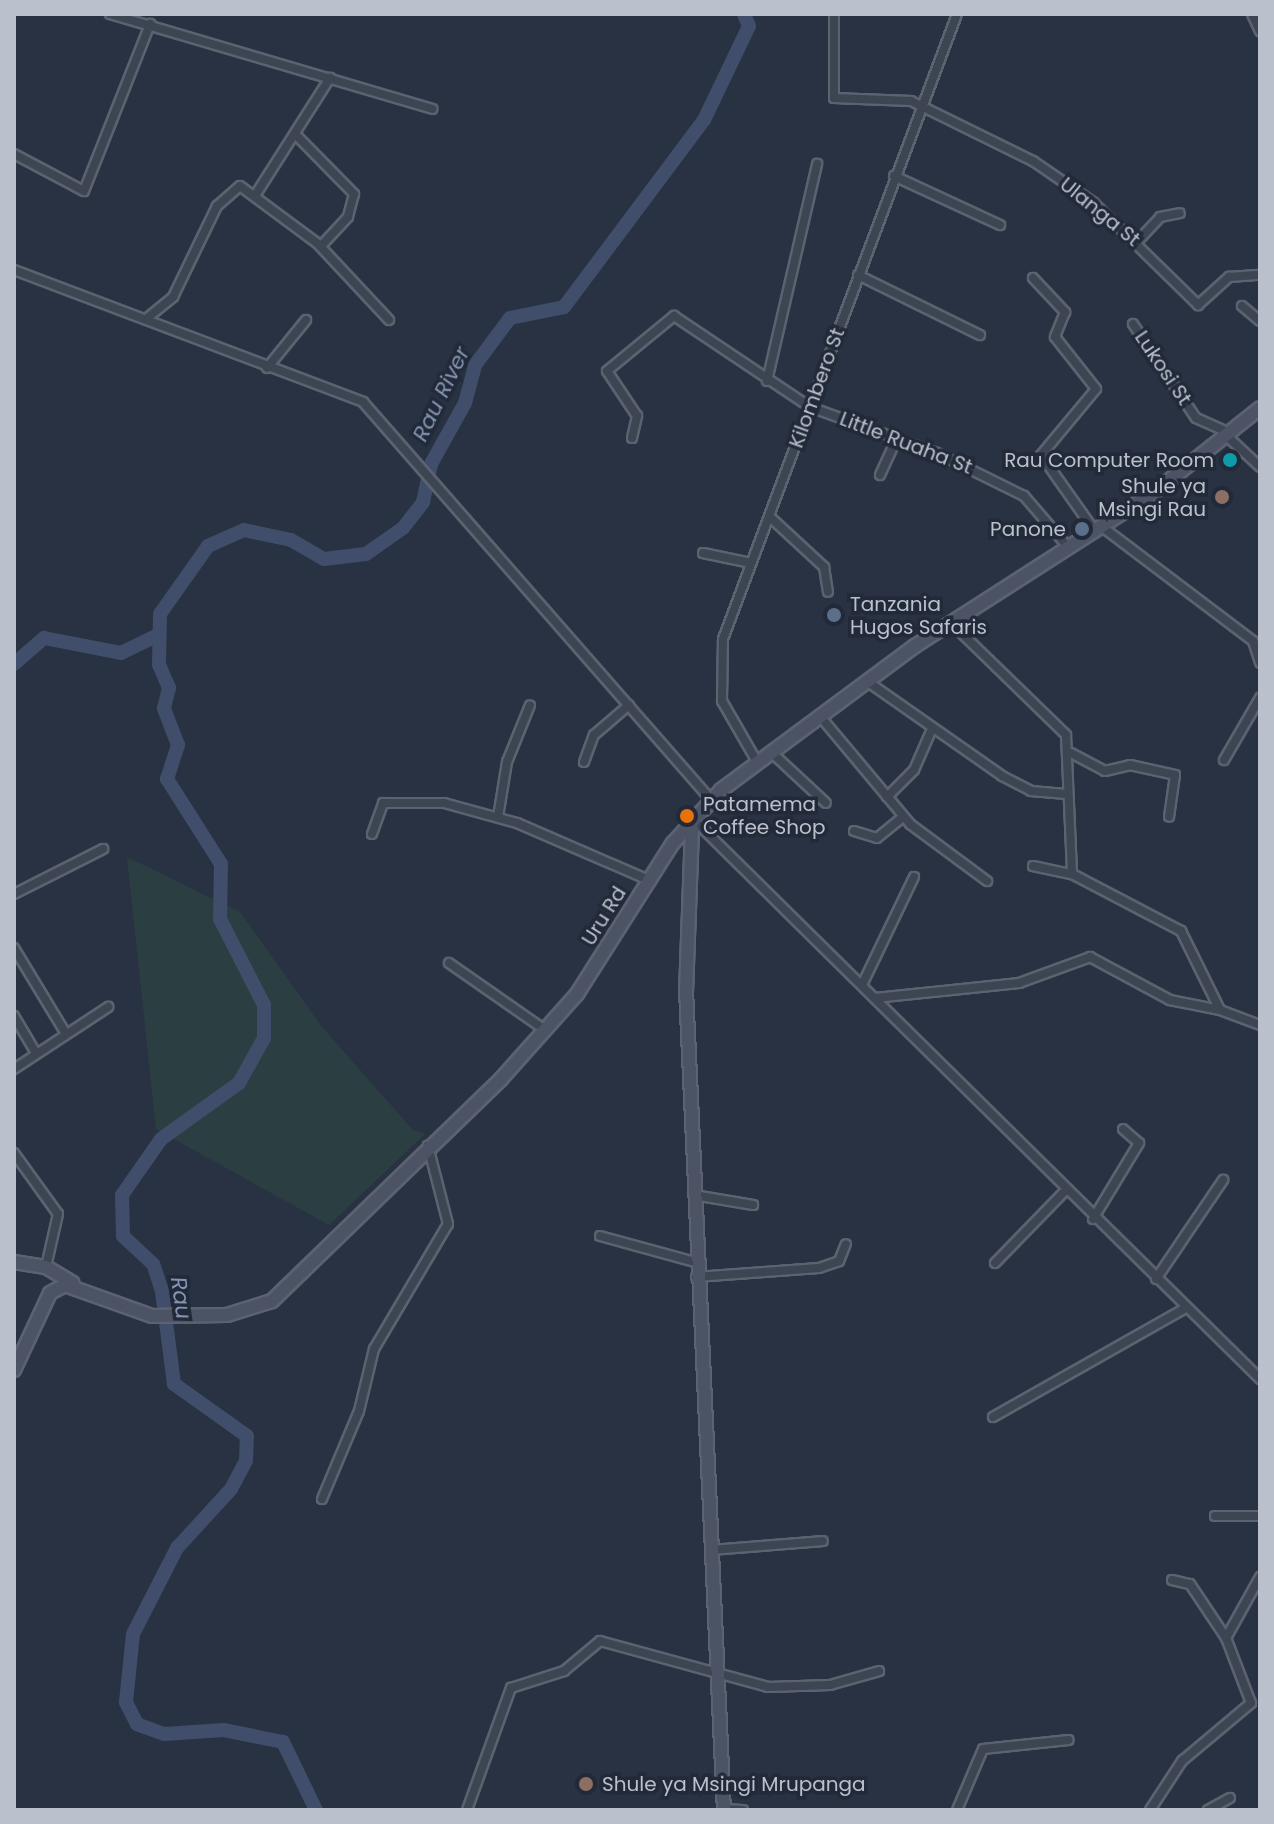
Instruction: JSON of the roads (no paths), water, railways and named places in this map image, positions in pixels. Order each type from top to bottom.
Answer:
[{"type":"street","points":[[110,14],[432,109]]},
{"type":"street","points":[[834,14],[832,97],[919,105]]},
{"type":"street","name":"Kilombero St","points":[[756,760],[718,680],[723,639],[919,105],[957,14]]},
{"type":"street","points":[[1252,14],[1260,31]]},
{"type":"street","points":[[14,154],[84,192],[150,24]]},
{"type":"street","points":[[256,194],[298,137],[330,78]]},
{"type":"street","name":"Ulanga St","points":[[919,105],[1053,173],[1137,242],[1201,306],[1229,277],[1260,275]]},
{"type":"street","points":[[298,137],[354,194],[348,217],[321,246]]},
{"type":"street","points":[[767,381],[817,164]]},
{"type":"street","points":[[894,176],[1000,225]]},
{"type":"street","points":[[146,319],[173,297],[222,198],[240,186],[256,194],[321,246],[389,320]]},
{"type":"street","points":[[1137,242],[1160,217],[1180,213]]},
{"type":"street","points":[[14,270],[363,402],[420,475],[712,801]]},
{"type":"street","points":[[858,275],[980,335]]},
{"type":"street","points":[[1033,278],[1065,312],[1055,337],[1096,389],[1041,455],[1098,528],[1249,638],[1259,655]]},
{"type":"street","points":[[1242,306],[1260,321]]},
{"type":"street","name":"Little Ruaha St","points":[[632,438],[637,416],[607,371],[671,316],[712,336],[767,381],[810,407],[897,438],[1024,496],[1068,547]]},
{"type":"street","points":[[267,368],[306,320]]},
{"type":"street","name":"Lukosi St","points":[[1133,324],[1196,418],[1231,436],[1260,467]]},
{"type":"street","name":"Uru Rd","points":[[46,1267],[76,1285],[163,1316],[227,1315],[272,1301],[545,1030],[651,881],[673,843],[694,826],[712,801],[756,760],[950,622],[1098,528],[1231,436],[1260,408]]},
{"type":"street","points":[[880,475],[897,438]]},
{"type":"street","points":[[770,517],[824,567],[828,592]]},
{"type":"street","points":[[703,553],[751,563]]},
{"type":"street","points":[[950,622],[1058,722],[1071,753],[1066,794],[1072,874]]},
{"type":"street","points":[[868,682],[931,731],[1031,791],[1066,794]]},
{"type":"street","points":[[1224,760],[1260,698]]},
{"type":"street","points":[[498,817],[507,762],[530,705]]},
{"type":"street","points":[[584,762],[594,735],[629,705]]},
{"type":"street","points":[[819,715],[903,817],[987,881]]},
{"type":"street","points":[[887,797],[914,770],[931,731]]},
{"type":"street","points":[[769,751],[826,803]]},
{"type":"street","points":[[1071,753],[1105,771],[1130,765],[1175,775],[1169,817]]},
{"type":"street","points":[[372,834],[387,802],[444,803],[498,817],[651,881]]},
{"type":"street","points":[[854,831],[874,839],[903,817]]},
{"type":"street","points":[[694,826],[862,985],[1093,1219],[1260,1379]]},
{"type":"street","points":[[694,826],[686,976],[695,1262],[724,1810],[743,1810]]},
{"type":"street","points":[[14,894],[103,849]]},
{"type":"street","points":[[1033,866],[1072,874],[1181,931],[1220,1010]]},
{"type":"street","points":[[862,985],[914,877]]},
{"type":"street","points":[[14,948],[66,1034]]},
{"type":"street","points":[[875,998],[1019,983],[1090,957],[1170,1000],[1220,1010],[1260,1025]]},
{"type":"street","points":[[449,963],[545,1030]]},
{"type":"street","points":[[14,1069],[108,1007]]},
{"type":"street","points":[[14,1016],[36,1053]]},
{"type":"street","points":[[1093,1219],[1139,1143],[1123,1129]]},
{"type":"street","points":[[322,1499],[384,1327],[448,1224],[427,1146]]},
{"type":"street","points":[[14,1153],[58,1214],[46,1267],[14,1262]]},
{"type":"street","points":[[1156,1279],[1223,1180]]},
{"type":"street","points":[[995,1263],[1065,1191]]},
{"type":"street","points":[[693,1195],[753,1205]]},
{"type":"street","points":[[600,1236],[695,1262]]},
{"type":"street","points":[[696,1277],[819,1268],[839,1261],[846,1244]]},
{"type":"street","points":[[14,1370],[50,1293],[76,1285]]},
{"type":"street","points":[[993,1417],[1186,1308]]},
{"type":"street","points":[[1215,1516],[1260,1516]]},
{"type":"street","points":[[712,1550],[823,1541]]},
{"type":"street","points":[[1226,1638],[1260,1577]]},
{"type":"street","points":[[1150,1810],[1182,1761],[1251,1703],[1226,1638],[1190,1584],[1172,1580]]},
{"type":"street","points":[[467,1810],[511,1688],[521,1680],[564,1671],[606,1640],[717,1678],[793,1687],[879,1671]]},
{"type":"street","points":[[957,1810],[983,1749],[1069,1740]]},
{"type":"street","points":[[1208,1810],[1230,1798]]},
{"type":"waterway","name":"Rau","points":[[316,1810],[283,1742],[224,1730],[164,1734],[137,1724],[126,1702],[133,1634],[177,1548],[231,1489],[246,1461],[247,1436],[174,1384],[162,1291],[153,1264],[123,1236],[122,1195],[161,1139],[239,1083],[264,1038],[264,1005],[220,919],[221,864],[167,779],[178,745],[164,708],[169,688],[159,665],[160,614],[208,546],[244,530],[291,540],[324,559],[366,554],[403,528],[423,502],[431,464],[465,403],[475,365],[510,318],[564,307],[704,120],[749,26],[744,14]]},
{"type":"waterway","points":[[14,664],[44,638],[121,653],[158,635]]},
{"type":"place","name":"Rau Computer Room","points":[[1230,460]]},
{"type":"place","name":"Shule ya Msingi Rau","points":[[1222,497]]},
{"type":"place","name":"Panone","points":[[1082,529]]},
{"type":"place","name":"Tanzania Hugos Safaris","points":[[834,615]]},
{"type":"place","name":"Patamema Coffee Shop","points":[[687,816]]},
{"type":"place","name":"Shule ya Msingi Mrupanga","points":[[586,1784]]},
{"type":"water label","name":"Rau River","points":[[441,394]]}]
